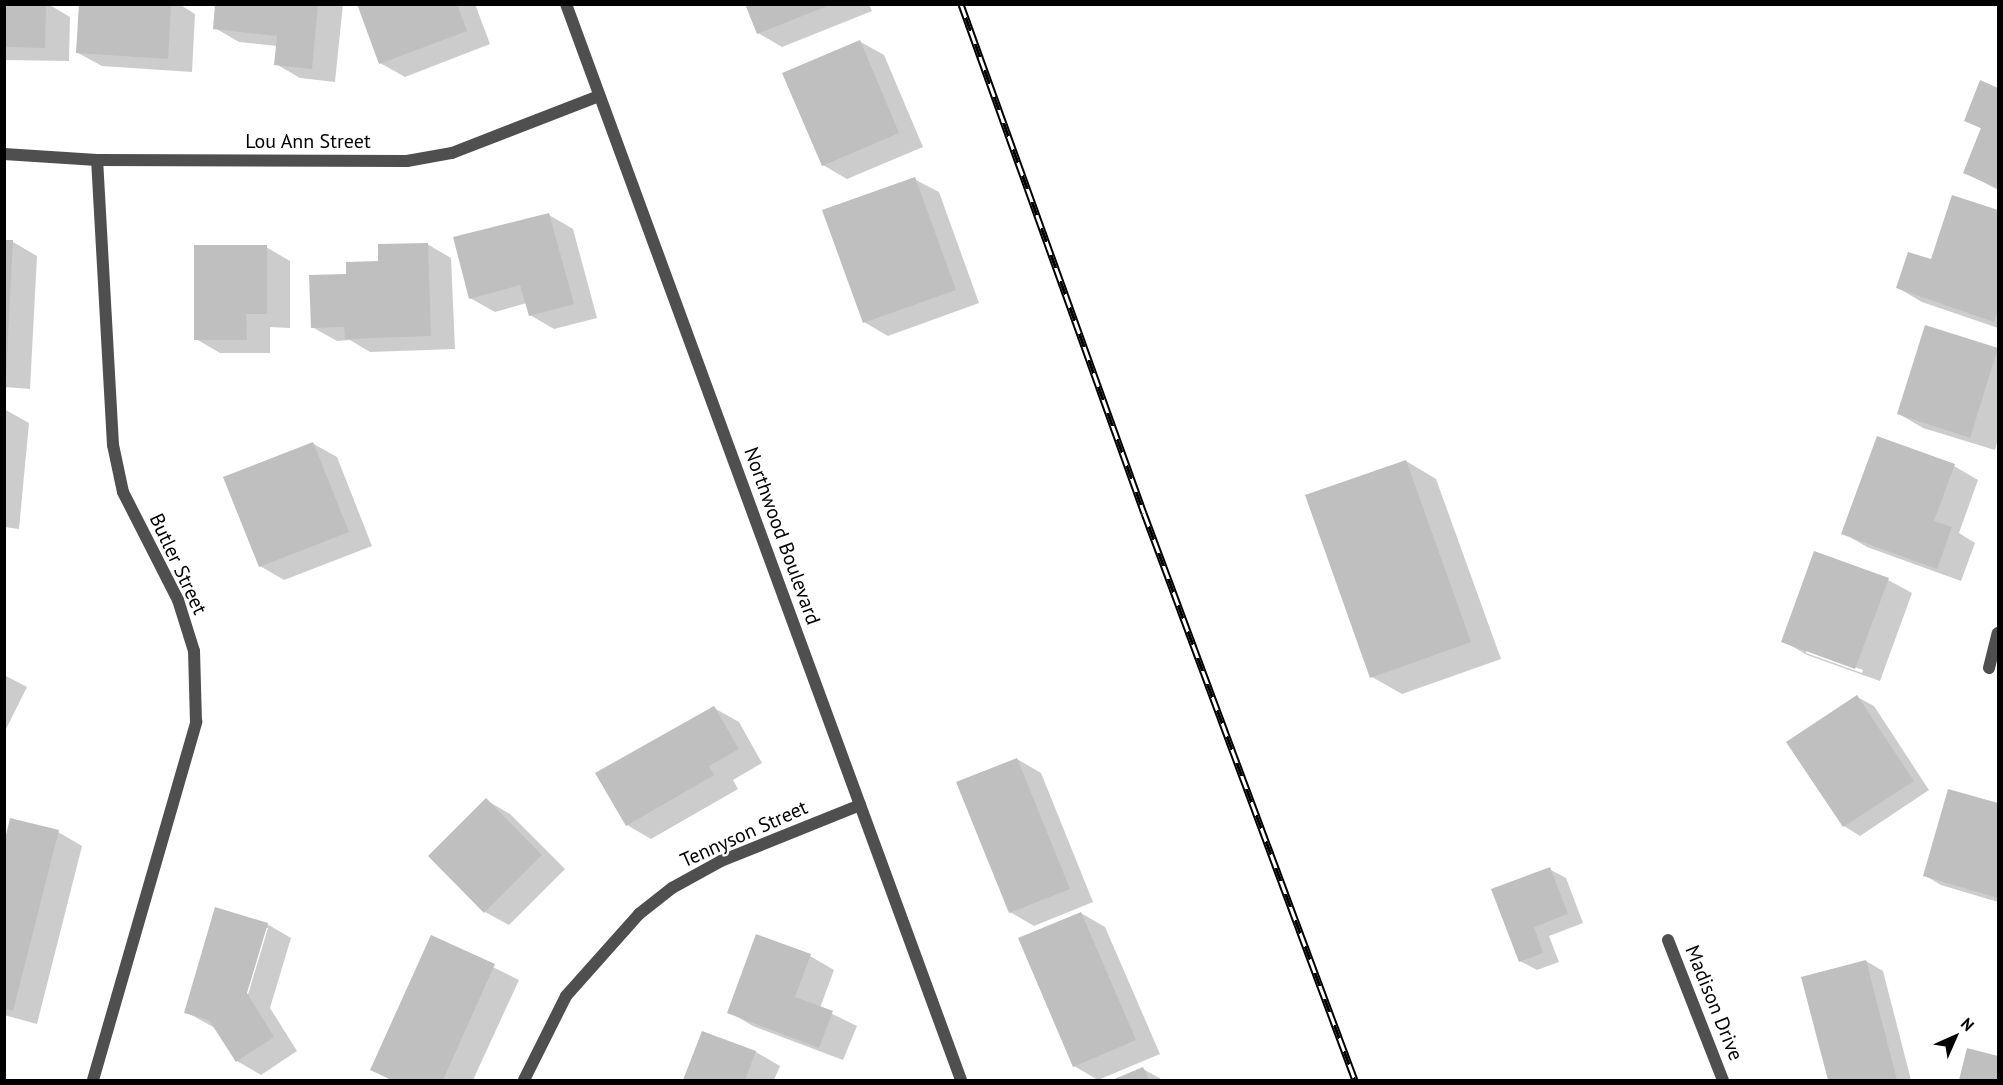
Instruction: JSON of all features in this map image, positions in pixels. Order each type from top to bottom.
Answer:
[{"type":"street","name":"Northwood Boulevard","points":[[566,4],[961,1080]]},
{"type":"street","name":"Lou Ann Street","points":[[4,154],[97,160],[407,161],[452,153],[599,96]]},
{"type":"street","name":"Butler Street","points":[[93,1080],[196,722],[194,651],[178,600],[123,492],[113,445],[97,160]]},
{"type":"street","points":[[1989,668],[1998,633]]},
{"type":"street","name":"Tennyson Street","points":[[524,1080],[566,996],[639,914],[672,888],[721,861],[860,805]]},
{"type":"street","name":"Madison Drive","points":[[1668,940],[1723,1080]]},
{"type":"building","points":[[5,4],[46,4],[45,48],[5,47]]},
{"type":"building","points":[[79,4],[171,4],[168,59],[76,53]]},
{"type":"building","points":[[215,4],[318,4],[312,69],[274,65],[277,36],[213,29]]},
{"type":"building","points":[[357,4],[457,4],[467,31],[379,64]]},
{"type":"building","points":[[745,4],[830,4],[830,5],[757,34]]},
{"type":"building","points":[[860,40],[899,133],[822,166],[782,73]]},
{"type":"building","points":[[1980,80],[1998,88],[1998,188],[1963,173],[1981,128],[1964,121]]},
{"type":"building","points":[[915,177],[956,290],[863,323],[822,210]]},
{"type":"building","points":[[1952,195],[1998,210],[1998,310],[1994,322],[1896,288],[1908,252],[1931,259]]},
{"type":"building","points":[[549,213],[574,304],[529,316],[520,285],[469,299],[453,237]]},
{"type":"building","points":[[4,240],[13,240],[6,377],[4,377]]},
{"type":"building","points":[[428,243],[431,336],[345,339],[344,327],[311,328],[309,275],[346,274],[346,262],[378,261],[378,244]]},
{"type":"building","points":[[194,245],[267,245],[267,314],[246,314],[247,340],[194,340]]},
{"type":"building","points":[[1925,325],[1998,348],[1970,438],[1897,414]]},
{"type":"building","points":[[1877,436],[1955,464],[1934,521],[1952,527],[1937,569],[1841,534]]},
{"type":"building","points":[[313,442],[349,532],[259,567],[223,477]]},
{"type":"building","points":[[1406,460],[1471,642],[1370,678],[1305,495]]},
{"type":"building","points":[[1814,551],[1889,578],[1855,669],[1781,642]]},
{"type":"building","points":[[1857,695],[1914,781],[1843,827],[1786,742]]},
{"type":"building","points":[[714,706],[739,749],[709,766],[714,775],[626,826],[595,773]]},
{"type":"building","points":[[1017,758],[1070,889],[1009,913],[956,782]]},
{"type":"building","points":[[1948,789],[1998,803],[1998,898],[1923,876]]},
{"type":"building","points":[[486,798],[542,855],[484,913],[428,856]]},
{"type":"building","points":[[10,818],[59,830],[13,1011],[5,1009],[5,839]]},
{"type":"building","points":[[1550,867],[1568,914],[1534,927],[1543,953],[1519,962],[1491,889]]},
{"type":"building","points":[[215,907],[268,923],[247,993],[274,1037],[236,1062],[209,1020],[184,1013]]},
{"type":"building","points":[[1081,912],[1136,1040],[1073,1067],[1018,938]]},
{"type":"building","points":[[756,934],[811,954],[795,997],[833,1011],[819,1048],[727,1013]]},
{"type":"building","points":[[431,935],[495,964],[443,1080],[392,1080],[370,1070]]},
{"type":"building","points":[[1866,960],[1897,1080],[1828,1080],[1801,977]]},
{"type":"building","points":[[702,1031],[756,1051],[745,1080],[683,1080]]},
{"type":"building","points":[[1967,1048],[1998,1056],[1998,1080],[1959,1080]]},
{"type":"building","points":[[1143,1067],[1149,1080],[1112,1080]]},
{"type":"railway","points":[[961,4],[1144,513],[1355,1080]]}]
